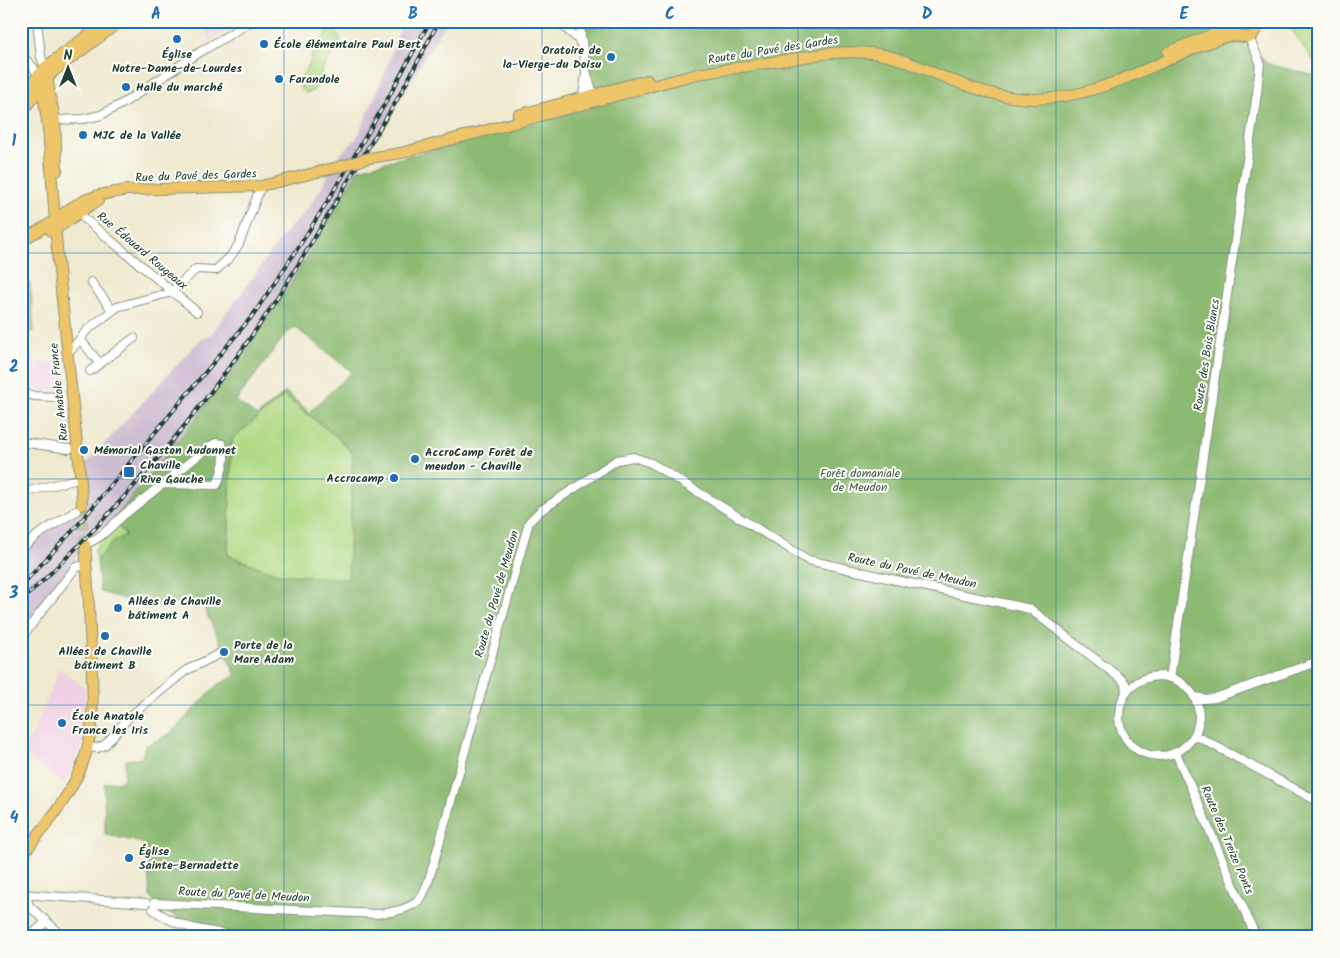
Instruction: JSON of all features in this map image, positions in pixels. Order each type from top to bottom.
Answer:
[{"type":"main road","points":[[45,67],[107,21]]},
{"type":"main road","points":[[21,98],[43,77],[121,21]]},
{"type":"main road","points":[[1242,31],[1254,34],[1256,24]]},
{"type":"main road","name":"Route du Pavé des Gardes","points":[[589,99],[697,74],[820,54],[850,52],[880,54],[894,58],[989,93],[1020,99],[1049,99],[1096,89],[1242,31]]},
{"type":"main road","name":"Rue Anatole France","points":[[45,67],[43,77],[55,120],[61,276],[80,469],[79,508]]},
{"type":"main road","points":[[21,113],[41,88],[43,77]]},
{"type":"main road","name":"Rue Anatole France","points":[[41,88],[48,128],[59,222]]},
{"type":"main road","name":"Rue du Pavé des Gardes","points":[[21,243],[59,222],[99,195],[128,190],[261,186],[369,158],[401,153],[589,99]]},
{"type":"main road","points":[[21,857],[66,797],[88,747],[93,708],[85,544]]},
{"type":"street","points":[[37,21],[41,57],[45,67]]},
{"type":"street","points":[[48,128],[55,120],[83,119],[101,115],[125,102],[200,52],[252,21]]},
{"type":"street","points":[[557,21],[578,39],[582,47]]},
{"type":"street","points":[[579,21],[589,99]]},
{"type":"street","name":"Route des Bois Blancs","points":[[1170,678],[1257,93],[1260,62],[1242,31]]},
{"type":"street","points":[[21,54],[43,77]]},
{"type":"street","points":[[67,349],[72,348],[87,330],[120,305],[172,292],[196,269],[216,270],[225,264],[239,244],[261,186]]},
{"type":"street","name":"Rue Édouard Rougeaux","points":[[78,208],[82,216],[90,223],[197,312]]},
{"type":"street","points":[[91,282],[112,310]]},
{"type":"street","points":[[90,371],[134,338]]},
{"type":"street","points":[[80,339],[100,364]]},
{"type":"street","points":[[21,392],[34,396],[56,397]]},
{"type":"street","points":[[21,442],[69,449]]},
{"type":"street","points":[[85,544],[99,538],[161,484],[210,446],[216,443],[222,444],[225,453],[223,468],[216,485],[161,484]]},
{"type":"street","name":"Route du Pavé de Meudon","points":[[24,894],[118,899],[151,905],[377,914],[392,913],[420,898],[430,876],[529,522],[540,510],[617,460],[633,457],[651,463],[808,560],[900,582],[1030,609],[1120,678],[1124,683],[1126,693]]},
{"type":"street","points":[[21,493],[74,480]]},
{"type":"street","points":[[21,549],[79,508]]},
{"type":"street","points":[[21,638],[76,568],[87,565]]},
{"type":"street","points":[[88,747],[97,748],[104,745],[128,718],[179,676],[220,653]]},
{"type":"street","points":[[1195,697],[1215,698],[1319,661]]},
{"type":"street","points":[[1159,676],[1170,678],[1185,685],[1195,697],[1199,711],[1195,735],[1190,743],[1176,753],[1162,757],[1146,755],[1130,745],[1125,738],[1119,721],[1119,710],[1126,693],[1132,686],[1148,678],[1159,676]]},
{"type":"street","points":[[1199,711],[1215,698]]},
{"type":"street","points":[[1195,735],[1319,802]]},
{"type":"street","name":"Route des Treize Ponts","points":[[1176,753],[1256,937]]},
{"type":"street","points":[[24,894],[29,906],[64,937]]},
{"type":"street","points":[[151,905],[160,914],[192,929],[249,937]]},
{"type":"street","points":[[30,937],[46,922]]},
{"type":"shaded area","points":[[200,21],[244,21],[245,22],[210,41]]},
{"type":"shaded area","points":[[403,21],[459,21],[447,25],[439,33],[265,325],[241,359],[114,519],[106,527],[102,526],[80,548],[75,561],[21,630],[21,553],[86,503],[82,468],[197,343],[212,333],[285,233],[306,211],[337,158],[357,138],[384,75]]},
{"type":"shaded area","points":[[34,355],[36,363],[63,361],[67,390],[46,393],[21,384],[21,356]]},
{"type":"shaded area","name":"École Anatole France les Iris","points":[[60,668],[85,689],[86,717],[82,742],[74,764],[66,781],[61,782],[21,752],[33,734]]},
{"type":"green space","name":"Forêt domaniale de Meudon","points":[[581,21],[1229,21],[1268,64],[1319,77],[1319,937],[278,937],[200,928],[164,911],[150,897],[146,844],[105,834],[104,783],[123,781],[126,760],[142,758],[145,746],[171,733],[217,685],[236,676],[200,599],[150,606],[100,592],[97,560],[113,542],[126,535],[114,519],[248,350],[359,169],[596,106]],"holes":[[[295,327],[352,372],[309,412],[286,392],[257,416],[236,401],[285,335]],[[284,396],[337,437],[353,454],[348,579],[277,574],[228,555],[232,439]]]},
{"type":"green space","points":[[1286,21],[1319,21],[1318,68]]},
{"type":"green space","points":[[330,29],[339,35],[341,40],[323,69],[315,89],[306,93],[300,88],[300,81],[311,60],[313,50]]},
{"type":"green space","points":[[30,283],[34,331],[21,332],[21,286]]},
{"type":"green space","points":[[284,396],[337,437],[353,454],[348,580],[277,574],[228,555],[232,439]]},
{"type":"green space","points":[[118,526],[125,535],[114,542],[96,560],[95,551],[100,542]]},
{"type":"tunnel","points":[[82,505],[85,544]]},
{"type":"railway","points":[[21,586],[77,526],[253,315],[329,199],[387,100],[430,21]]},
{"type":"railway","points":[[21,601],[118,504],[178,434],[234,361],[272,306],[307,250],[394,105],[439,21]]},
{"type":"place","name":"Église Notre-Dame-de-Lourdes","points":[[177,39]]},
{"type":"place","name":"École élémentaire Paul Bert","points":[[264,44]]},
{"type":"place","name":"Oratoire de la-Vierge-du Doisu","points":[[611,57]]},
{"type":"place","name":"Farandole","points":[[279,79]]},
{"type":"place","name":"Halle du marché","points":[[126,87]]},
{"type":"place","name":"MJC de la Vallée","points":[[83,135]]},
{"type":"place","name":"Mémorial Gaston Audonnet","points":[[84,450]]},
{"type":"place","name":"AccroCamp Forêt de meudon - Chaville","points":[[415,459]]},
{"type":"place","name":"Chaville Rive Gauche","points":[[129,472]]},
{"type":"place","name":"Accrocamp","points":[[394,478]]},
{"type":"place","name":"Allées de Chaville bâtiment A","points":[[118,608]]},
{"type":"place","name":"Allées de Chaville bâtiment B","points":[[105,636]]},
{"type":"place","name":"Porte de la Mare Adam","points":[[224,652]]},
{"type":"place","name":"École Anatole France les Iris","points":[[62,723]]},
{"type":"place","name":"Église Sainte-Bernadette","points":[[129,858]]}]
